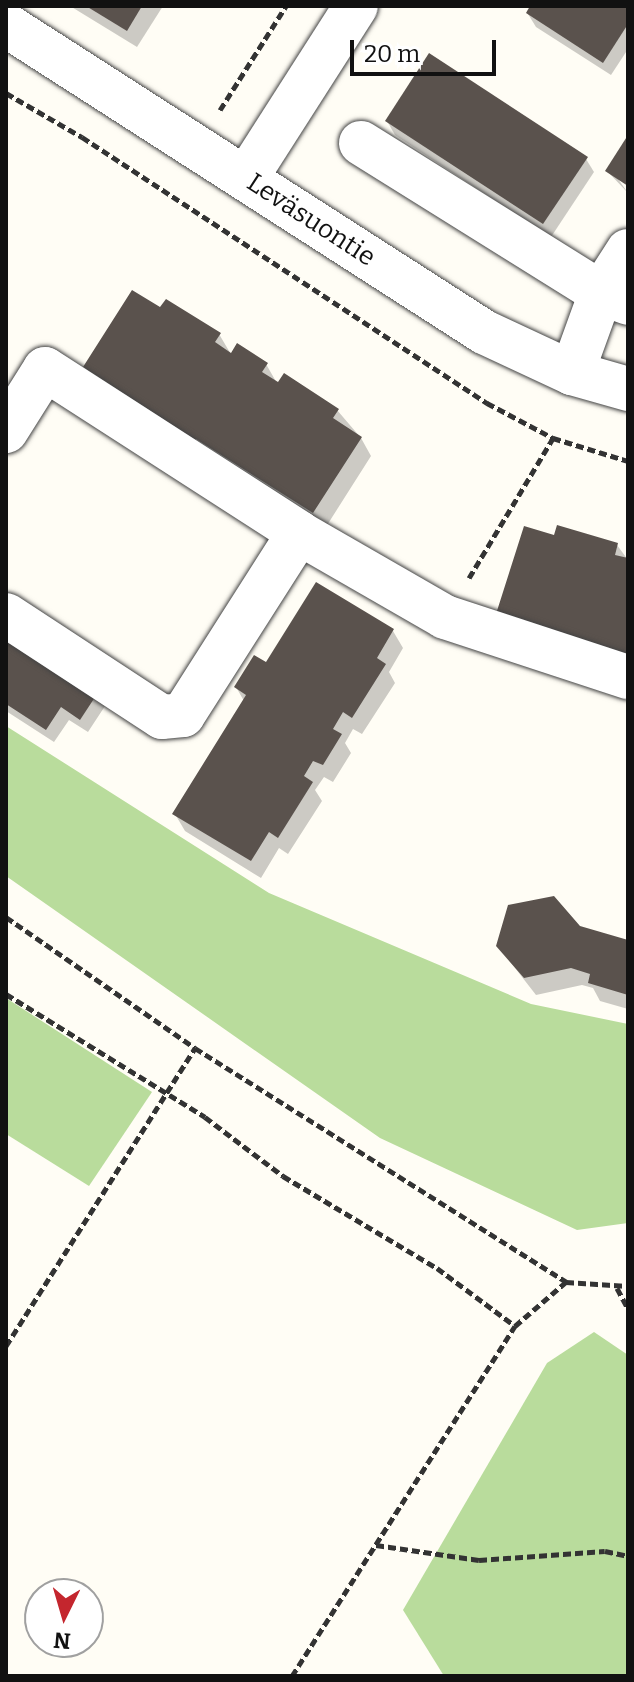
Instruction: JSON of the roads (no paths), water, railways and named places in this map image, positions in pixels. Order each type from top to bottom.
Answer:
[{"type":"street","points":[[246,178],[356,6]]},
{"type":"street","name":"Leväsuontie","points":[[6,25],[484,332],[572,373],[628,389]]},
{"type":"street","points":[[361,143],[615,298]]},
{"type":"street","points":[[572,373],[615,298],[628,251]]},
{"type":"street","points":[[6,431],[45,369],[299,533],[445,617],[493,637],[628,677]]},
{"type":"street","points":[[6,615],[162,717],[183,715],[299,533]]}]
